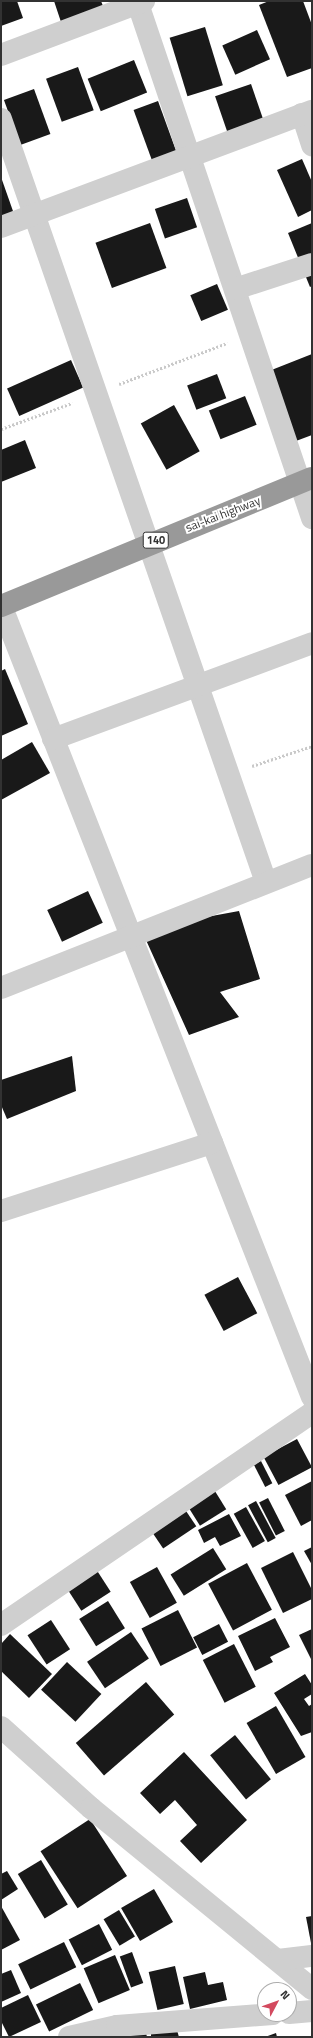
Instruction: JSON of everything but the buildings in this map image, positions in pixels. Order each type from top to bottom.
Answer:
[{"type":"highway","name":"sai-kai highway","points":[[1,606],[148,543],[307,480]]},
{"type":"street","points":[[1,54],[139,2],[250,334],[307,480],[312,518]]},
{"type":"street","points":[[1,227],[190,154],[307,112],[312,145]]},
{"type":"street","points":[[1,119],[266,882]]},
{"type":"street","points":[[235,289],[312,264]]},
{"type":"street","points":[[1,606],[212,1143],[307,1372],[312,1397]]},
{"type":"street","points":[[53,739],[312,643]]},
{"type":"street","points":[[1,988],[130,934],[312,864]]},
{"type":"street","points":[[1,1212],[212,1143]]},
{"type":"street","points":[[1,1625],[312,1412]]},
{"type":"street","points":[[1,1727],[91,1808],[312,1989]]},
{"type":"street","points":[[278,1960],[312,1956]]},
{"type":"street","points":[[297,2012],[312,2011]]},
{"type":"street","points":[[69,2037],[117,2026],[257,2015]]},
{"type":"path","points":[[1,429],[250,334]]},
{"type":"path","points":[[229,774],[312,746]]}]
